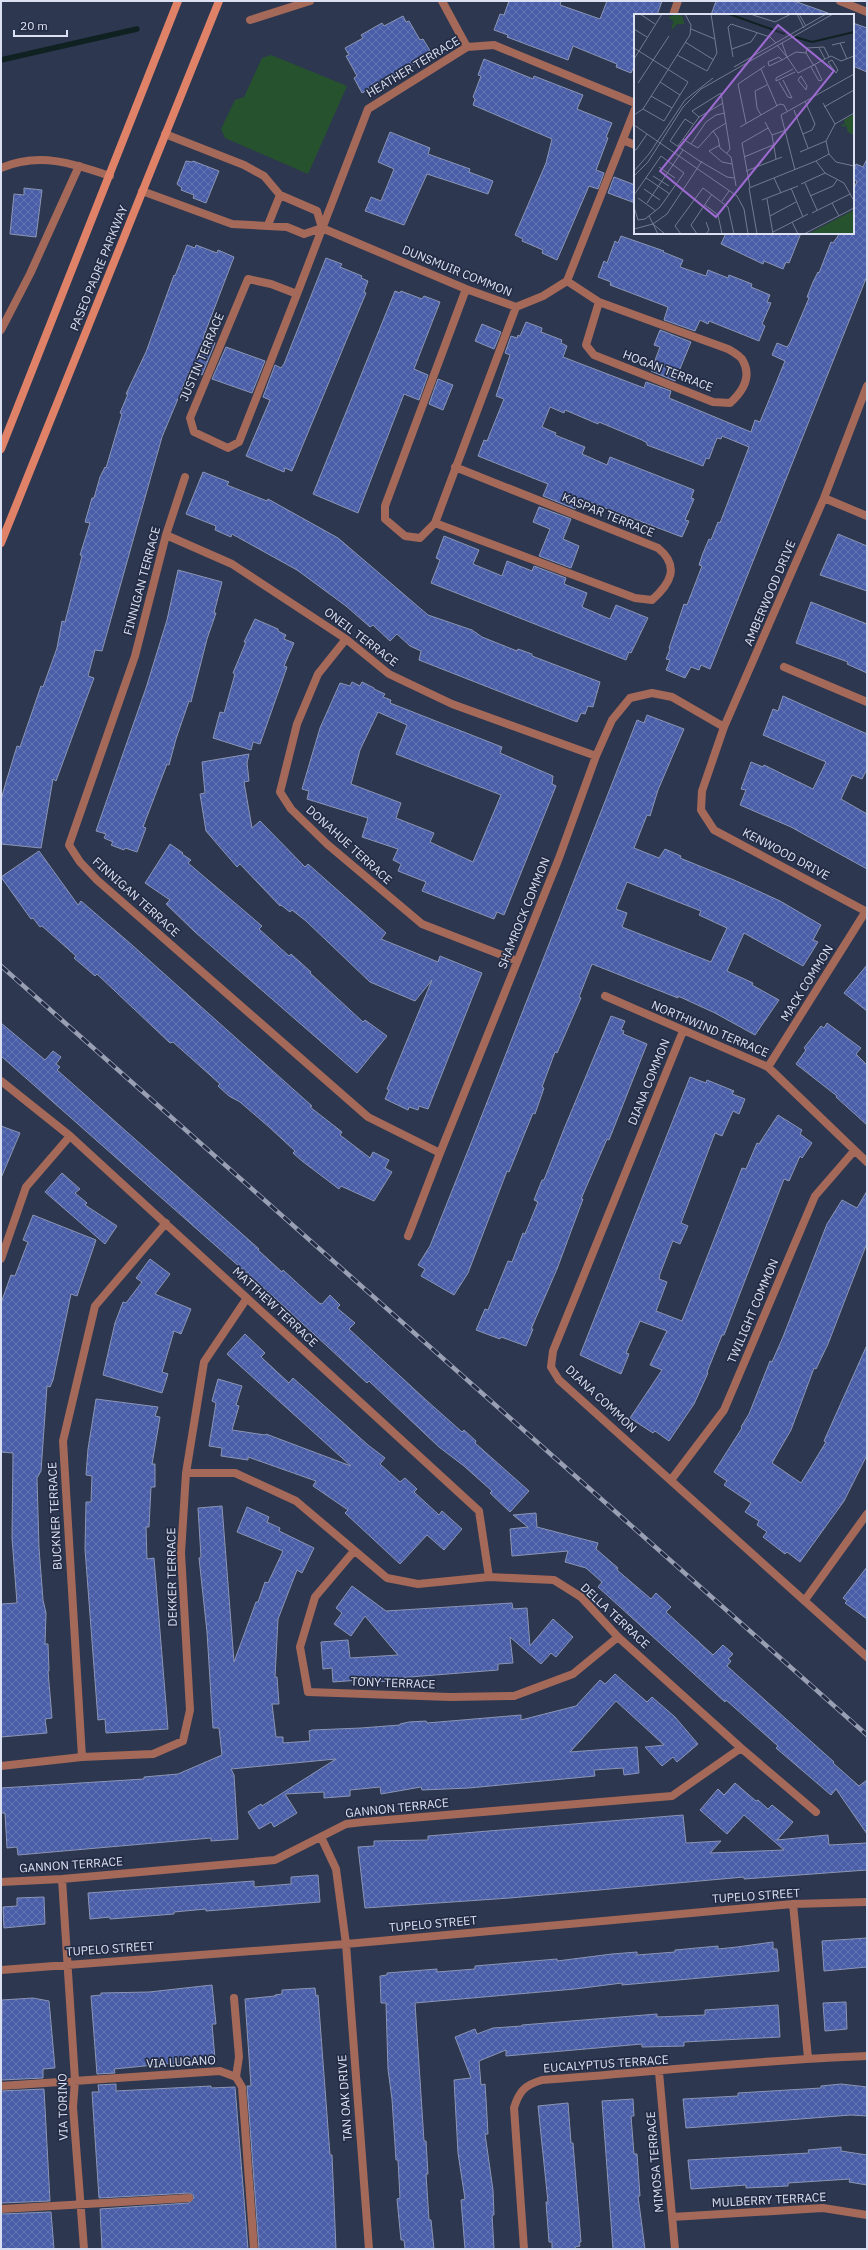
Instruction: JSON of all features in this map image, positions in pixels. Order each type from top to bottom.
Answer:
[{"type":"main road","name":"PASEO PADRE PARKWAY","points":[[1,449],[178,1]]},
{"type":"main road","name":"PASEO PADRE PARKWAY","points":[[1,543],[219,1]]},
{"type":"street","points":[[250,20],[310,1]]},
{"type":"street","points":[[442,1],[467,47]]},
{"type":"street","points":[[672,14],[678,1]]},
{"type":"street","points":[[840,1],[867,12]]},
{"type":"street","name":"HEATHER TERRACE","points":[[322,228],[368,109],[467,47],[494,45],[634,103]]},
{"type":"street","points":[[566,281],[634,112]]},
{"type":"street","points":[[142,191],[232,224],[287,227],[304,234],[322,228],[317,211],[280,195],[264,176],[244,165],[166,134]]},
{"type":"street","points":[[623,140],[634,145]]},
{"type":"street","points":[[1,168],[14,162],[42,158],[79,166],[110,176]]},
{"type":"street","points":[[1,330],[30,274],[79,166]]},
{"type":"street","points":[[268,225],[280,195]]},
{"type":"street","name":"DUNSMUIR COMMON","points":[[322,228],[466,288],[516,307],[543,296],[566,281]]},
{"type":"street","name":"JUSTIN TERRACE","points":[[297,294],[271,284],[248,280],[190,418],[194,432],[228,448],[239,442],[297,294],[322,228]]},
{"type":"street","name":"HOGAN TERRACE","points":[[566,281],[599,302],[728,349],[743,359],[747,373],[741,392],[730,403],[713,402],[594,355],[586,345],[599,302]]},
{"type":"street","points":[[466,288],[385,506],[385,519],[406,536],[420,538],[435,523],[516,307]]},
{"type":"street","name":"AMBERWOOD DRIVE","points":[[701,810],[702,791],[724,727],[824,498],[867,386]]},
{"type":"street","name":"KASPAR TERRACE","points":[[435,523],[635,598],[652,600],[665,589],[671,571],[668,556],[658,548],[455,467]]},
{"type":"street","name":"FINNIGAN TERRACE","points":[[185,478],[166,535],[134,656],[69,845],[80,862],[97,880],[368,1117],[440,1153]]},
{"type":"street","points":[[824,498],[867,516]]},
{"type":"street","name":"ONEIL TERRACE","points":[[166,535],[232,564],[346,638],[389,674],[452,704],[596,756]]},
{"type":"street","name":"DONAHUE TERRACE","points":[[346,638],[318,674],[297,724],[280,792],[291,808],[327,844],[422,924],[517,961]]},
{"type":"street","points":[[784,667],[867,702]]},
{"type":"street","name":"SHAMROCK COMMON","points":[[408,1236],[517,961],[560,858],[596,756],[612,720],[630,698],[652,693],[672,698],[724,727]]},
{"type":"street","name":"KENWOOD DRIVE","points":[[701,810],[714,830],[867,912]]},
{"type":"street","name":"MACK COMMON","points":[[768,1068],[867,912]]},
{"type":"street","name":"NORTHWIND TERRACE","points":[[605,996],[683,1032],[768,1068],[867,1162]]},
{"type":"street","name":"DIANA COMMON","points":[[683,1032],[553,1351],[551,1367],[559,1380],[867,1657]]},
{"type":"street","name":"MATTHEW TERRACE","points":[[1,1081],[70,1136],[479,1511],[489,1578]]},
{"type":"street","points":[[1,1259],[26,1187],[70,1136]]},
{"type":"street","name":"TWILIGHT COMMON","points":[[671,1480],[724,1410],[815,1196],[854,1151]]},
{"type":"street","name":"BUCKNER TERRACE","points":[[82,1757],[63,1441],[95,1306],[166,1223]]},
{"type":"street","name":"DEKKER TERRACE","points":[[82,1757],[153,1754],[183,1741],[190,1710],[181,1553],[186,1473],[204,1362],[247,1298]]},
{"type":"street","name":"DELLA TERRACE","points":[[186,1473],[235,1473],[296,1501],[387,1578],[418,1584],[489,1578],[554,1580],[581,1597],[618,1637],[740,1748],[816,1812]]},
{"type":"street","points":[[805,1600],[867,1514]]},
{"type":"street","name":"TONY TERRACE","points":[[354,1551],[315,1597],[300,1647],[308,1692],[450,1697],[514,1696],[573,1674],[618,1637]]},
{"type":"street","name":"GANNON TERRACE","points":[[1,1882],[62,1879],[275,1860],[346,1824],[672,1796],[740,1748]]},
{"type":"street","points":[[1,1766],[82,1757]]},
{"type":"street","name":"TAN OAK DRIVE","points":[[321,1837],[336,1869],[346,1944],[369,2249]]},
{"type":"street","name":"VIA TORINO","points":[[62,1879],[75,2080],[73,2107],[84,2249]]},
{"type":"street","name":"TUPELO STREET","points":[[1,1970],[346,1944],[793,1904],[867,1902]]},
{"type":"street","points":[[793,1904],[808,2058]]},
{"type":"street","points":[[234,1998],[240,2057],[236,2077],[242,2087],[254,2249]]},
{"type":"street","name":"EUCALYPTUS TERRACE","points":[[524,2249],[514,2108],[518,2094],[527,2084],[542,2080],[659,2072],[808,2058],[867,2056]]},
{"type":"street","name":"VIA LUGANO","points":[[1,2086],[220,2071],[236,2077]]},
{"type":"street","name":"MIMOSA TERRACE","points":[[659,2072],[675,2249]]},
{"type":"street","points":[[1,2209],[80,2203],[189,2198]]},
{"type":"street","name":"MULBERRY TERRACE","points":[[672,2217],[823,2208],[867,2215]]},
{"type":"green space","points":[[271,55],[347,86],[308,174],[225,138],[221,129],[235,100],[244,97],[262,58]]},
{"type":"building","points":[[509,1],[561,1],[560,5],[600,19],[607,1],[662,1],[657,14],[634,14],[634,66],[631,73],[616,67],[617,64],[573,46],[568,60],[507,37],[508,35],[494,30],[500,14],[504,15]]},
{"type":"building","points":[[716,1],[794,1],[828,13],[828,14],[711,14]]},
{"type":"building","points":[[403,16],[406,22],[409,21],[420,40],[423,39],[432,54],[362,93],[354,78],[357,76],[346,56],[349,55],[345,48],[363,38],[361,35],[382,23],[384,26]]},
{"type":"building","points":[[854,23],[867,28],[867,72],[854,66]]},
{"type":"building","points":[[484,59],[533,79],[534,76],[583,95],[577,109],[612,123],[596,170],[604,173],[598,189],[589,186],[557,260],[542,253],[543,250],[522,241],[523,239],[515,235],[546,163],[552,139],[473,105],[475,99],[473,97],[481,76],[478,75]]},
{"type":"building","points":[[390,132],[430,148],[428,154],[470,169],[469,172],[493,181],[488,194],[427,174],[404,225],[365,211],[371,197],[381,201],[394,169],[378,162]]},
{"type":"building","points":[[867,159],[867,276],[710,669],[701,665],[699,670],[691,667],[685,678],[666,670],[670,660],[666,659],[670,649],[669,648],[684,604],[687,605],[702,566],[699,565],[703,553],[709,539],[711,540],[718,522],[720,523],[749,447],[722,436],[721,439],[717,438],[709,459],[706,458],[703,466],[647,445],[647,443],[642,440],[599,422],[598,424],[565,410],[564,413],[550,407],[542,427],[556,433],[555,435],[585,447],[582,454],[607,465],[610,457],[694,490],[691,498],[694,499],[685,520],[689,521],[682,537],[579,498],[575,509],[543,496],[548,484],[478,456],[484,440],[487,441],[504,399],[496,396],[510,355],[505,353],[511,336],[517,338],[518,335],[520,336],[526,322],[542,328],[541,332],[562,340],[561,343],[567,346],[563,357],[644,388],[646,382],[671,391],[669,398],[751,432],[755,420],[760,422],[785,361],[772,355],[777,343],[787,347],[790,343],[809,298],[807,297],[813,282],[818,272],[819,273],[831,242],[833,243],[839,234],[854,234],[854,189],[857,181],[854,180],[854,169],[856,164],[863,167]]},
{"type":"building","points":[[186,161],[193,161],[219,171],[206,203],[193,198],[194,195],[181,190],[182,188],[177,184]]},
{"type":"building","points":[[614,177],[634,185],[634,203],[608,193]]},
{"type":"building","points":[[24,188],[42,190],[36,237],[10,234],[14,194],[24,195]]},
{"type":"building","points":[[726,234],[801,234],[789,263],[786,262],[783,269],[764,261],[763,264],[721,244]]},
{"type":"building","points":[[621,236],[664,251],[663,252],[683,260],[680,267],[706,276],[708,270],[728,278],[729,275],[752,284],[751,287],[770,295],[767,302],[771,303],[762,324],[765,326],[759,341],[709,321],[708,324],[700,320],[695,331],[664,320],[668,307],[610,285],[611,282],[598,277],[604,261],[607,263],[615,241],[618,243]]},
{"type":"building","points":[[187,245],[195,248],[196,245],[217,253],[218,250],[234,257],[203,338],[215,343],[202,375],[190,370],[162,437],[102,651],[95,650],[88,676],[94,678],[56,781],[53,779],[41,848],[1,844],[1,800],[17,746],[20,747],[41,686],[43,687],[57,648],[62,621],[65,622],[82,556],[80,555],[90,523],[85,522],[92,498],[94,498],[100,477],[105,467],[106,468],[122,414],[120,413],[128,394],[126,394],[146,352],[174,275],[175,276]]},
{"type":"building","points":[[326,258],[342,264],[340,267],[362,276],[361,278],[368,281],[364,292],[366,293],[292,471],[285,468],[284,472],[246,456],[270,400],[263,397],[275,365],[281,368],[284,364]]},
{"type":"building","points":[[395,291],[400,293],[401,291],[422,299],[424,296],[440,302],[414,369],[428,375],[419,400],[404,394],[358,513],[313,494]]},
{"type":"building","points":[[482,324],[501,332],[494,349],[475,341]]},
{"type":"building","points":[[660,330],[691,342],[675,381],[651,371],[660,347],[654,345]]},
{"type":"building","points":[[226,347],[265,361],[252,393],[212,379]]},
{"type":"building","points":[[438,379],[453,385],[443,410],[429,404]]},
{"type":"building","points":[[203,472],[229,482],[227,485],[267,501],[268,499],[338,538],[428,615],[472,630],[482,637],[517,651],[518,649],[532,654],[532,656],[600,682],[593,707],[588,706],[585,714],[581,713],[577,722],[419,660],[421,651],[410,646],[397,634],[390,641],[373,625],[370,627],[346,606],[297,570],[232,534],[231,537],[215,530],[216,526],[186,514]]},
{"type":"building","points":[[539,507],[571,519],[563,539],[579,546],[571,568],[539,556],[550,529],[533,522]]},
{"type":"building","points":[[838,534],[867,546],[867,591],[820,575]]},
{"type":"building","points":[[444,536],[479,550],[473,564],[502,576],[507,561],[532,571],[534,566],[566,578],[564,584],[587,593],[582,607],[610,619],[616,605],[648,618],[631,653],[629,652],[626,660],[431,583],[440,560],[436,558]]},
{"type":"building","points":[[178,570],[222,582],[214,613],[216,613],[207,639],[191,702],[189,701],[169,765],[167,764],[143,827],[146,828],[137,852],[125,848],[124,850],[111,845],[113,842],[104,838],[106,834],[96,831],[146,688],[167,620]]},
{"type":"building","points":[[811,602],[867,624],[867,673],[847,664],[848,662],[796,643]]},
{"type":"building","points":[[255,619],[278,629],[278,631],[286,635],[284,639],[294,643],[284,666],[287,667],[260,744],[253,742],[251,750],[213,738],[220,712],[224,713],[235,674],[233,673],[246,642],[244,642]]},
{"type":"building","points":[[352,682],[360,686],[362,682],[385,694],[383,697],[391,700],[390,703],[502,747],[500,753],[553,776],[552,784],[556,786],[504,915],[497,912],[494,919],[422,891],[426,882],[398,871],[401,864],[393,860],[398,849],[362,837],[368,818],[307,799],[309,791],[302,789],[320,728],[340,683],[350,686]],"holes":[[[378,712],[407,725],[396,754],[501,795],[473,862],[430,842],[434,833],[396,818],[401,803],[351,784],[360,750]]]},
{"type":"building","points":[[783,696],[867,734],[867,769],[862,779],[852,775],[841,799],[867,814],[867,869],[791,827],[740,805],[746,790],[741,789],[751,762],[763,767],[764,765],[813,789],[826,762],[763,735],[773,709],[778,711]]},
{"type":"building","points":[[647,715],[684,729],[658,790],[650,816],[647,815],[634,848],[659,858],[665,849],[681,856],[680,858],[780,901],[821,925],[813,940],[818,942],[803,966],[744,933],[727,971],[753,983],[752,985],[779,1000],[755,1035],[715,1013],[678,996],[678,998],[592,964],[579,997],[581,998],[557,1053],[555,1052],[542,1087],[544,1088],[535,1114],[533,1113],[509,1172],[507,1171],[468,1273],[454,1295],[421,1276],[425,1269],[418,1265],[430,1246],[637,720],[644,723]],"holes":[[[627,882],[701,911],[699,915],[727,928],[711,962],[622,927],[627,913],[616,909]]]},
{"type":"building","points":[[249,754],[247,763],[249,781],[244,782],[252,828],[260,821],[305,867],[308,864],[386,933],[381,939],[438,962],[440,956],[482,973],[428,1109],[419,1106],[418,1110],[409,1107],[408,1110],[385,1099],[389,1090],[387,1089],[432,980],[415,1001],[370,982],[306,921],[292,910],[290,912],[281,905],[280,906],[240,864],[237,867],[206,831],[200,794],[205,793],[202,762]]},
{"type":"building","points":[[170,844],[191,860],[188,863],[262,926],[259,929],[289,956],[291,954],[363,1022],[365,1020],[387,1036],[357,1073],[195,932],[166,904],[170,900],[145,883]]},
{"type":"building","points":[[39,851],[78,905],[81,901],[132,945],[312,1106],[310,1107],[342,1132],[340,1135],[370,1158],[373,1152],[389,1160],[385,1168],[392,1172],[374,1201],[341,1186],[339,1189],[302,1161],[293,1153],[295,1151],[269,1127],[240,1102],[229,1096],[218,1086],[220,1084],[173,1042],[170,1043],[97,974],[95,976],[74,958],[76,956],[42,926],[40,927],[33,918],[31,919],[1,877]]},
{"type":"building","points":[[867,965],[867,1011],[844,993]]},
{"type":"building","points":[[611,1016],[625,1021],[621,1030],[624,1031],[623,1034],[647,1044],[609,1140],[607,1139],[581,1199],[583,1199],[557,1269],[531,1329],[533,1329],[526,1346],[501,1337],[500,1339],[476,1330],[485,1309],[488,1310],[508,1261],[512,1262],[523,1233],[525,1234],[538,1202],[534,1200],[542,1180],[544,1180]]},
{"type":"building","points":[[1,1023],[45,1060],[53,1051],[61,1057],[56,1064],[60,1067],[57,1070],[259,1249],[258,1250],[282,1272],[283,1270],[319,1303],[322,1304],[330,1295],[340,1305],[337,1308],[355,1323],[349,1329],[462,1432],[464,1430],[476,1441],[475,1443],[529,1491],[510,1512],[490,1493],[492,1491],[464,1466],[439,1447],[369,1381],[367,1383],[276,1299],[1,1056]]},
{"type":"building","points":[[827,1023],[861,1048],[856,1054],[867,1065],[867,1125],[836,1097],[837,1096],[796,1064],[806,1050],[804,1048],[821,1026],[824,1028]]},
{"type":"building","points":[[690,1077],[706,1083],[707,1080],[734,1091],[732,1094],[745,1099],[739,1114],[733,1111],[722,1136],[715,1133],[681,1223],[688,1226],[680,1244],[673,1241],[660,1274],[659,1279],[667,1282],[656,1311],[682,1321],[742,1168],[746,1169],[757,1143],[759,1144],[778,1115],[802,1130],[800,1134],[812,1143],[802,1158],[800,1156],[789,1181],[784,1179],[724,1335],[722,1335],[707,1372],[708,1373],[694,1404],[669,1441],[655,1431],[653,1433],[630,1418],[662,1370],[650,1365],[667,1331],[640,1321],[626,1353],[629,1354],[621,1374],[580,1355]]},
{"type":"building","points":[[1,1126],[20,1133],[1,1178]]},
{"type":"building","points":[[62,1173],[80,1189],[75,1193],[87,1203],[85,1205],[117,1226],[105,1244],[45,1192]]},
{"type":"building","points":[[867,1191],[867,1243],[828,1344],[816,1369],[814,1368],[791,1430],[772,1463],[801,1483],[826,1442],[824,1441],[867,1345],[867,1455],[844,1501],[800,1562],[787,1552],[785,1554],[763,1537],[767,1532],[757,1525],[759,1521],[745,1512],[751,1503],[724,1485],[727,1481],[714,1472],[742,1428],[741,1427],[749,1414],[770,1361],[772,1362],[783,1337],[827,1224],[842,1200],[857,1208]]},
{"type":"building","points":[[33,1215],[96,1240],[77,1296],[71,1294],[53,1380],[50,1387],[47,1386],[41,1471],[37,1478],[39,1548],[43,1600],[46,1613],[45,1644],[48,1644],[48,1671],[52,1718],[45,1719],[47,1733],[1,1737],[1,1604],[17,1603],[12,1538],[13,1453],[1,1452],[1,1303],[11,1275],[15,1276],[28,1242],[23,1240]]},
{"type":"building","points":[[150,1259],[170,1274],[155,1294],[191,1309],[181,1334],[174,1331],[162,1372],[168,1374],[162,1393],[103,1375],[115,1323],[123,1302],[126,1303],[142,1282],[136,1278]]},
{"type":"building","points":[[245,1334],[265,1353],[261,1357],[289,1383],[293,1378],[368,1445],[385,1458],[380,1464],[400,1482],[405,1478],[417,1489],[414,1492],[439,1515],[442,1511],[462,1529],[444,1550],[427,1535],[400,1564],[345,1513],[348,1510],[313,1486],[316,1481],[248,1457],[248,1460],[221,1456],[222,1448],[209,1446],[216,1403],[212,1401],[218,1379],[242,1386],[236,1405],[239,1406],[232,1430],[266,1434],[351,1466],[227,1354]]},
{"type":"building","points":[[96,1399],[158,1407],[155,1416],[160,1417],[152,1464],[155,1464],[155,1487],[151,1487],[149,1527],[146,1527],[147,1559],[154,1558],[168,1729],[106,1733],[105,1719],[98,1720],[85,1549],[86,1502],[91,1502],[92,1476],[86,1475],[88,1449]]},
{"type":"building","points":[[222,1506],[234,1662],[256,1602],[258,1602],[265,1582],[268,1583],[283,1551],[237,1532],[247,1507],[269,1517],[267,1522],[280,1528],[279,1531],[314,1548],[302,1573],[297,1570],[278,1619],[275,1677],[277,1677],[279,1704],[272,1704],[276,1737],[283,1737],[283,1743],[310,1741],[309,1731],[312,1730],[361,1728],[400,1725],[409,1722],[426,1721],[427,1723],[521,1715],[521,1720],[576,1706],[600,1680],[605,1684],[615,1674],[647,1702],[652,1697],[675,1717],[698,1744],[677,1762],[673,1757],[662,1766],[645,1747],[664,1745],[616,1701],[570,1752],[637,1747],[639,1773],[624,1775],[623,1768],[594,1770],[595,1776],[469,1788],[422,1790],[421,1787],[381,1794],[380,1787],[350,1790],[350,1796],[324,1798],[324,1792],[285,1794],[297,1813],[274,1827],[271,1822],[259,1829],[248,1812],[261,1804],[262,1806],[336,1759],[231,1769],[234,1775],[238,1839],[211,1841],[211,1838],[18,1855],[17,1847],[7,1848],[5,1813],[1,1813],[1,1788],[144,1779],[144,1777],[178,1774],[222,1755],[219,1728],[213,1728],[207,1632],[199,1558],[201,1557],[198,1508]]},
{"type":"building","points":[[536,1513],[537,1527],[598,1543],[596,1549],[618,1568],[617,1570],[651,1599],[656,1593],[671,1607],[666,1612],[713,1655],[723,1645],[733,1654],[728,1659],[731,1661],[727,1666],[859,1786],[867,1780],[867,1834],[836,1789],[831,1795],[776,1748],[778,1746],[726,1700],[725,1702],[598,1587],[602,1582],[586,1568],[565,1562],[568,1551],[512,1556],[510,1529],[528,1527],[513,1515]]},
{"type":"building","points":[[867,1567],[867,1619],[845,1603],[847,1601],[843,1598]]},
{"type":"building","points":[[352,1586],[386,1611],[512,1603],[513,1609],[527,1608],[530,1646],[553,1619],[573,1637],[556,1657],[551,1653],[541,1664],[510,1637],[513,1663],[498,1664],[498,1670],[397,1678],[398,1680],[377,1682],[374,1682],[373,1679],[333,1682],[332,1668],[323,1669],[321,1642],[348,1640],[350,1658],[398,1655],[365,1616],[351,1636],[334,1624],[342,1613],[336,1608]]},
{"type":"building","points":[[735,1783],[756,1801],[758,1800],[768,1809],[772,1805],[793,1822],[777,1840],[828,1835],[829,1845],[867,1843],[867,1870],[744,1879],[744,1877],[510,1898],[365,1908],[358,1847],[374,1846],[374,1841],[428,1840],[428,1836],[683,1815],[686,1843],[721,1841],[710,1853],[784,1850],[744,1815],[727,1834],[700,1810],[718,1789],[724,1795]]},
{"type":"building","points":[[318,1875],[320,1902],[206,1911],[206,1909],[174,1912],[174,1914],[110,1919],[110,1917],[90,1919],[88,1893],[254,1881],[254,1887],[291,1884],[291,1877]]},
{"type":"building","points":[[44,1897],[45,1924],[4,1928],[3,1907],[17,1906],[17,1898]]},
{"type":"building","points":[[867,1938],[867,1967],[824,1971],[822,1941]]},
{"type":"building","points":[[773,1942],[773,1949],[777,1949],[779,1971],[622,1985],[622,1983],[575,1989],[415,2003],[424,2141],[426,2141],[428,2174],[426,2174],[429,2220],[431,2220],[434,2249],[405,2249],[404,2240],[401,2240],[397,2199],[400,2198],[398,2160],[396,2160],[392,2099],[388,2069],[386,2003],[381,2003],[380,1976],[387,1975],[387,1973],[437,1969],[437,1972],[475,1969],[475,1966],[557,1959],[557,1961],[637,1952],[637,1955],[675,1952],[675,1950],[718,1946],[718,1949]]},
{"type":"building","points":[[212,1985],[216,2024],[212,2024],[215,2059],[114,2069],[115,2073],[97,2074],[91,1996],[101,1995],[101,1993],[149,1992]]},
{"type":"building","points":[[315,1988],[316,1996],[318,1995],[330,2155],[332,2155],[336,2249],[259,2249],[247,2086],[251,2086],[245,1999],[275,1996],[282,1994],[282,1990]]},
{"type":"building","points":[[33,1998],[49,2001],[55,2068],[43,2069],[43,2078],[1,2080],[2,2000]]},
{"type":"building","points":[[846,2002],[847,2029],[825,2031],[823,2003]]},
{"type":"building","points":[[778,2005],[780,2037],[684,2042],[684,2046],[642,2047],[642,2044],[506,2056],[506,2050],[479,2061],[481,2085],[485,2084],[488,2134],[485,2134],[493,2190],[494,2215],[492,2215],[494,2249],[465,2249],[461,2200],[465,2199],[458,2153],[454,2080],[471,2078],[455,2037],[475,2029],[477,2034],[493,2028],[522,2025],[657,2014],[657,2017],[705,2015],[705,2010]]},
{"type":"building","points":[[116,2084],[116,2091],[211,2086],[211,2088],[235,2087],[248,2249],[102,2249],[100,2209],[189,2203],[194,2198],[193,2195],[189,2193],[99,2198],[92,2092],[99,2092],[98,2085]]},
{"type":"building","points":[[841,2084],[867,2087],[867,2116],[851,2115],[686,2128],[683,2099],[738,2096],[738,2093],[821,2088],[821,2086]]},
{"type":"building","points":[[44,2089],[50,2201],[1,2203],[1,2091]]},
{"type":"building","points":[[633,2099],[634,2116],[631,2116],[634,2154],[637,2154],[640,2196],[638,2196],[645,2249],[613,2249],[602,2101]]},
{"type":"building","points":[[568,2103],[571,2143],[573,2143],[581,2242],[579,2242],[580,2246],[575,2247],[575,2249],[552,2249],[552,2242],[549,2242],[546,2202],[548,2202],[538,2106]]},
{"type":"building","points":[[841,2147],[841,2151],[867,2155],[867,2185],[849,2182],[850,2179],[788,2183],[788,2186],[746,2188],[746,2185],[691,2189],[688,2160],[809,2153],[808,2150]]},
{"type":"building","points":[[51,2212],[54,2249],[1,2249],[1,2214]]},
{"type":"waterway","points":[[1,60],[137,29]]},
{"type":"railway","points":[[1,966],[867,1735]]}]
